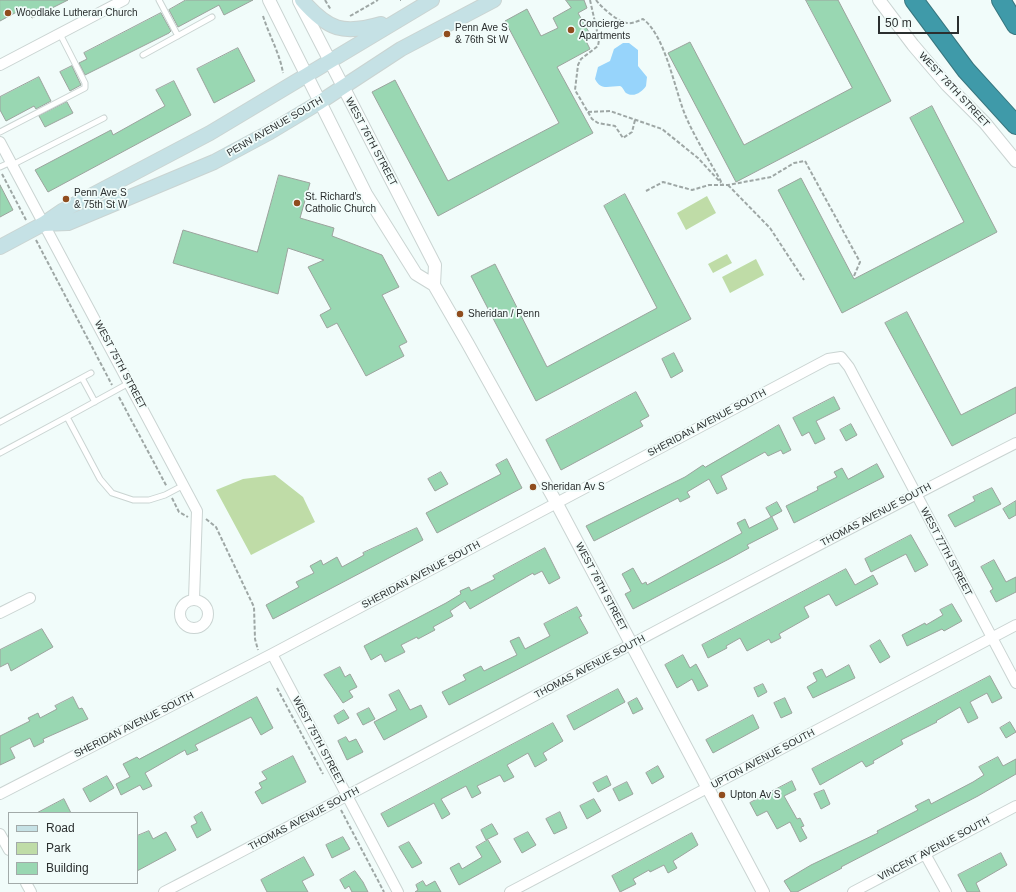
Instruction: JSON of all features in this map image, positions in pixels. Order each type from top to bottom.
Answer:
[{"type":"highway","points":[[914,0],[966,70],[1016,125]]},
{"type":"highway","points":[[1001,0],[1016,25]]},
{"type":"main road","points":[[302,0],[316,16],[339,29],[353,31],[397,20]]},
{"type":"main road","name":"PENN AVENUE SOUTH","points":[[0,247],[44,224],[62,211],[210,133],[432,0]]},
{"type":"main road","name":"PENN AVENUE SOUTH","points":[[44,224],[68,223],[214,162],[270,132],[320,102],[401,49],[494,0]]},
{"type":"street","points":[[0,66],[124,0]]},
{"type":"street","name":"WEST 76TH STREET","points":[[269,0],[366,194],[416,274],[434,285],[557,504],[763,892]]},
{"type":"street","name":"WEST 76TH STREET","points":[[299,0],[342,87],[435,265],[434,285]]},
{"type":"street","name":"WEST 78TH STREET","points":[[880,0],[913,45],[947,85],[985,123],[1016,161]]},
{"type":"street","name":"WEST 75TH STREET","points":[[0,142],[198,511],[194,599]]},
{"type":"street","name":"SHERIDAN AVENUE SOUTH","points":[[0,794],[272,654],[828,359],[841,357]]},
{"type":"street","name":"WEST 77TH STREET","points":[[841,357],[849,367],[1016,683]]},
{"type":"street","name":"THOMAS AVENUE SOUTH","points":[[164,892],[348,797],[631,644],[1016,443]]},
{"type":"street","points":[[0,613],[30,598]]},
{"type":"street","name":"UPTON AVENUE SOUTH","points":[[510,892],[1016,625]]},
{"type":"street","name":"WEST 75TH STREET","points":[[272,654],[398,892]]},
{"type":"street","name":"VINCENT AVENUE SOUTH","points":[[853,892],[1016,806]]},
{"type":"street","points":[[0,834],[8,848]]},
{"type":"street","points":[[925,854],[946,892]]},
{"type":"lane","points":[[159,0],[178,36]]},
{"type":"lane","points":[[143,55],[212,17]]},
{"type":"lane","points":[[0,132],[85,88],[85,83],[60,34]]},
{"type":"lane","points":[[0,167],[11,164],[104,118]]},
{"type":"lane","points":[[0,422],[91,373]]},
{"type":"lane","points":[[82,378],[95,402]]},
{"type":"lane","points":[[0,453],[130,384]]},
{"type":"lane","points":[[67,417],[100,479],[112,493],[133,500],[149,500],[165,495],[184,485]]},
{"type":"path","points":[[325,0],[333,14]]},
{"type":"path","points":[[347,18],[378,0]]},
{"type":"path","points":[[590,0],[599,40],[598,46],[581,59],[578,65],[575,90],[592,119],[598,123],[615,126],[623,138],[632,132],[635,120]]},
{"type":"path","points":[[596,0],[606,11],[623,22],[627,23],[643,19],[655,35],[671,68],[686,117],[723,185]]},
{"type":"path","points":[[262,11],[269,36],[282,63],[283,73]]},
{"type":"path","points":[[587,112],[610,111],[662,129],[698,158],[723,185]]},
{"type":"path","points":[[646,191],[663,182],[692,190],[709,184],[728,185],[771,177],[794,163],[805,161],[860,262],[854,276]]},
{"type":"path","points":[[728,185],[770,228],[804,280]]},
{"type":"green space","points":[[707,196],[716,213],[686,230],[677,213]]},
{"type":"green space","points":[[727,254],[732,263],[713,273],[708,264]]},
{"type":"green space","points":[[756,259],[764,275],[730,293],[722,277]]},
{"type":"green space","points":[[275,475],[303,497],[315,522],[251,555],[216,490],[243,479]]},
{"type":"water","points":[[623,43],[629,43],[638,50],[638,66],[647,77],[646,86],[635,95],[626,93],[620,86],[609,87],[600,85],[595,79],[598,67],[610,61],[614,49]]},
{"type":"building","name":"Woodlake Lutheran Church","points":[[0,0],[68,0],[32,18],[26,7],[0,21]]},
{"type":"building","points":[[186,0],[253,0],[224,15],[219,5],[178,27],[169,10]]},
{"type":"building","points":[[566,0],[584,0],[587,8],[578,13],[590,34],[584,37],[590,49],[557,67],[593,133],[438,216],[372,92],[395,80],[448,181],[559,123],[505,21],[527,9],[541,36],[558,28],[553,18],[571,8]]},
{"type":"building","points":[[806,0],[838,0],[891,101],[736,182],[668,53],[690,42],[744,145],[852,88]]},
{"type":"building","points":[[161,13],[171,31],[169,33],[85,75],[79,63],[87,59],[84,53]]},
{"type":"building","points":[[238,48],[255,81],[214,103],[197,69]]},
{"type":"building","points":[[72,66],[81,85],[70,91],[60,72]]},
{"type":"building","points":[[39,77],[51,101],[36,109],[34,106],[6,121],[0,110],[0,97]]},
{"type":"building","points":[[174,81],[191,115],[48,192],[35,170],[111,130],[113,135],[165,106],[156,90]]},
{"type":"building","points":[[67,102],[73,113],[45,127],[39,116]]},
{"type":"building","points":[[932,106],[997,232],[842,313],[778,190],[801,178],[854,279],[964,222],[910,118]]},
{"type":"building","points":[[279,175],[310,183],[300,218],[334,228],[332,236],[382,255],[399,287],[382,295],[407,342],[399,346],[404,356],[366,376],[337,323],[327,328],[320,315],[331,309],[308,267],[324,260],[288,248],[278,294],[173,263],[183,230],[257,252]]},
{"type":"building","points":[[0,185],[13,210],[0,217]]},
{"type":"building","points":[[625,194],[691,319],[536,401],[471,276],[495,264],[547,367],[657,308],[604,206]]},
{"type":"building","points":[[907,312],[961,415],[1016,387],[1016,413],[952,446],[885,323]]},
{"type":"building","points":[[674,353],[683,371],[671,378],[662,359]]},
{"type":"building","points":[[636,392],[649,416],[640,421],[643,426],[561,470],[546,440]]},
{"type":"building","points":[[834,397],[840,409],[816,421],[825,439],[815,444],[809,432],[802,436],[793,418]]},
{"type":"building","points":[[851,424],[857,435],[846,441],[840,430]]},
{"type":"building","points":[[779,425],[791,450],[783,454],[781,450],[768,456],[765,452],[721,476],[727,489],[717,494],[709,479],[687,492],[690,497],[680,502],[678,498],[594,541],[586,526],[685,477],[703,465],[705,467]]},
{"type":"building","points":[[507,459],[522,488],[437,533],[426,513],[501,474],[496,465]]},
{"type":"building","points":[[877,464],[884,477],[794,523],[786,506],[818,490],[817,487],[837,477],[834,472],[842,468],[848,479]]},
{"type":"building","points":[[441,472],[448,484],[435,491],[428,479]]},
{"type":"building","points":[[992,488],[1001,504],[955,527],[948,515],[975,501],[973,497]]},
{"type":"building","points":[[1016,501],[1016,515],[1009,519],[1003,509]]},
{"type":"building","points":[[777,502],[782,511],[771,517],[766,508]]},
{"type":"building","points":[[772,517],[778,529],[747,545],[749,548],[633,609],[625,594],[631,591],[622,574],[633,568],[642,584],[646,582],[647,585],[742,533],[737,523],[745,519],[749,528]]},
{"type":"building","points":[[417,528],[423,540],[273,619],[266,605],[299,587],[296,582],[314,573],[310,566],[321,560],[323,565],[337,557],[342,567],[364,555],[363,553]]},
{"type":"building","points":[[911,535],[928,565],[915,572],[906,554],[871,572],[865,559]]},
{"type":"building","points":[[545,548],[560,578],[549,584],[542,571],[534,575],[533,573],[470,609],[465,601],[450,611],[453,616],[433,627],[435,630],[418,639],[417,637],[401,645],[405,652],[385,662],[381,654],[371,660],[364,646],[446,603],[461,594],[460,591],[469,587],[471,591],[495,579],[493,576]]},
{"type":"building","points":[[994,560],[1006,582],[1016,577],[1016,592],[996,602],[990,591],[993,589],[981,567]]},
{"type":"building","points":[[846,569],[855,585],[873,575],[878,584],[836,606],[829,594],[804,607],[809,617],[779,634],[781,638],[771,643],[769,639],[747,651],[740,638],[726,646],[727,648],[708,658],[702,645]]},
{"type":"building","points":[[952,604],[962,621],[944,631],[942,629],[907,646],[902,635],[925,623],[926,625],[943,615],[940,610]]},
{"type":"building","points":[[577,607],[582,616],[579,617],[588,633],[449,705],[442,692],[466,680],[463,675],[481,666],[484,671],[517,655],[510,641],[519,637],[525,649],[550,636],[544,624]]},
{"type":"building","points":[[42,629],[53,647],[11,671],[8,663],[0,667],[0,650]]},
{"type":"building","points":[[880,640],[890,657],[880,663],[870,646]]},
{"type":"building","points":[[683,655],[690,668],[696,664],[708,686],[698,691],[692,679],[677,688],[665,665]]},
{"type":"building","points":[[849,665],[855,678],[813,698],[807,687],[817,681],[813,673],[822,669],[826,677]]},
{"type":"building","points":[[340,667],[345,677],[350,674],[357,687],[349,691],[353,697],[343,703],[324,675]]},
{"type":"building","points":[[990,676],[1002,698],[992,703],[987,693],[970,702],[978,718],[968,723],[960,707],[936,721],[937,722],[901,740],[903,744],[873,761],[874,763],[866,767],[862,761],[820,785],[812,769]]},
{"type":"building","points":[[763,684],[767,692],[758,697],[754,688]]},
{"type":"building","points":[[618,689],[625,702],[574,730],[567,716]]},
{"type":"building","points":[[399,690],[410,710],[421,705],[427,717],[384,740],[374,722],[397,710],[389,695]]},
{"type":"building","points":[[73,697],[79,709],[82,708],[88,719],[43,739],[44,742],[34,747],[30,738],[10,748],[15,758],[0,765],[0,736],[30,721],[28,718],[38,713],[40,718],[57,709],[55,706]]},
{"type":"building","points":[[257,697],[273,728],[261,735],[251,717],[195,745],[198,750],[187,755],[185,750],[145,773],[152,786],[143,790],[140,785],[121,795],[116,784],[130,777],[123,764],[137,757],[139,759]]},
{"type":"building","points":[[637,698],[643,709],[633,714],[628,703]]},
{"type":"building","points":[[785,698],[792,713],[781,718],[774,703]]},
{"type":"building","points":[[369,708],[375,719],[363,725],[357,714]]},
{"type":"building","points":[[344,710],[349,718],[338,724],[334,716]]},
{"type":"building","points":[[753,715],[759,728],[713,753],[706,740]]},
{"type":"building","points":[[1010,722],[1016,732],[1006,738],[1000,728]]},
{"type":"building","points":[[553,723],[563,741],[543,753],[547,760],[535,767],[528,753],[507,765],[514,777],[504,782],[500,775],[477,786],[481,793],[472,798],[466,786],[441,799],[450,814],[442,819],[434,803],[388,827],[381,814]]},
{"type":"building","points":[[346,737],[349,742],[356,739],[363,752],[347,760],[338,741]]},
{"type":"building","points":[[293,756],[306,782],[262,804],[255,792],[262,788],[259,783],[267,779],[262,772]]},
{"type":"building","points":[[998,757],[1003,766],[1016,759],[1016,774],[978,796],[841,867],[842,868],[797,892],[791,892],[784,881],[811,865],[878,833],[877,831],[918,810],[915,806],[929,799],[931,804],[973,782],[984,775],[979,767]]},
{"type":"building","points":[[658,766],[664,777],[652,784],[646,773]]},
{"type":"building","points":[[107,776],[114,788],[90,802],[83,789]]},
{"type":"building","points":[[607,776],[611,785],[598,792],[593,783]]},
{"type":"building","points":[[792,781],[796,790],[784,796],[797,819],[800,818],[804,826],[801,827],[807,838],[800,842],[790,822],[777,829],[767,811],[757,816],[750,803]]},
{"type":"building","points":[[627,782],[633,794],[619,801],[613,789]]},
{"type":"building","points":[[824,790],[830,804],[821,809],[814,794]]},
{"type":"building","points":[[64,799],[70,812],[39,812]]},
{"type":"building","points":[[594,799],[601,811],[587,819],[580,806]]},
{"type":"building","points":[[202,812],[211,830],[197,838],[191,826],[197,823],[194,817]]},
{"type":"building","points":[[560,812],[567,828],[554,834],[546,819]]},
{"type":"building","points":[[492,824],[498,834],[486,840],[481,830]]},
{"type":"building","points":[[149,831],[153,839],[166,832],[176,850],[138,870],[138,836]]},
{"type":"building","points":[[528,832],[536,845],[522,853],[514,839]]},
{"type":"building","points":[[692,833],[698,845],[673,861],[677,868],[668,873],[664,865],[650,872],[649,870],[633,879],[636,884],[620,892],[612,876]]},
{"type":"building","points":[[343,837],[350,849],[332,858],[326,845]]},
{"type":"building","points":[[488,840],[501,862],[459,885],[450,868],[459,863],[462,869],[482,857],[476,847]]},
{"type":"building","points":[[409,842],[422,863],[412,868],[399,847]]},
{"type":"building","points":[[1001,853],[1007,865],[976,883],[980,892],[967,892],[958,875]]},
{"type":"building","points":[[304,857],[314,875],[302,881],[308,892],[267,892],[261,880]]},
{"type":"building","points":[[355,871],[368,892],[352,892],[349,886],[345,889],[340,880]]},
{"type":"building","points":[[423,881],[426,886],[435,881],[441,892],[415,892],[418,890],[416,885]]},
{"type":"place","name":"Woodlake Lutheran Church","points":[[8,13]]},
{"type":"place","name":"Concierge Apartments","points":[[571,30]]},
{"type":"place","name":"Penn Ave S & 76th St W","points":[[447,34]]},
{"type":"place","name":"Penn Ave S & 75th St W","points":[[66,199]]},
{"type":"place","name":"St. Richard's Catholic Church","points":[[297,203]]},
{"type":"place","name":"Sheridan / Penn","points":[[460,314]]},
{"type":"place","name":"Sheridan Av S","points":[[533,487]]},
{"type":"place","name":"Upton Av S","points":[[722,795]]}]
